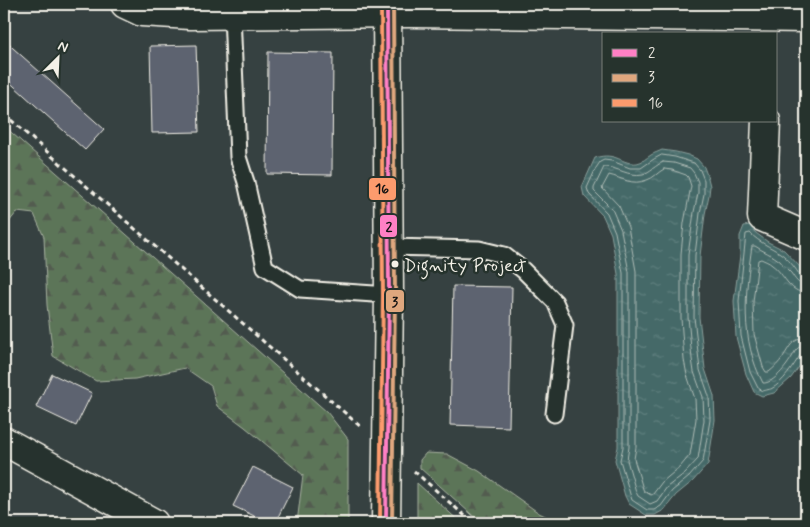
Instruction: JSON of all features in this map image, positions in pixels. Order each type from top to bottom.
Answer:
[{"type":"street","points":[[125,4],[142,12],[190,15],[387,8],[806,18]]},
{"type":"street","points":[[386,523],[389,295],[387,8]]},
{"type":"street","points":[[766,122],[762,217],[806,236]]},
{"type":"street","points":[[4,441],[154,523]]},
{"type":"lane","points":[[232,14],[238,156],[246,182],[265,267],[300,289],[389,295]]},
{"type":"lane","points":[[388,247],[479,249],[504,255],[555,302],[565,325],[554,414]]},
{"type":"path","points":[[4,114],[473,523]]},
{"type":"green space","points":[[4,126],[327,412],[348,439],[348,523],[297,523],[303,475],[217,406],[211,386],[185,368],[135,379],[96,381],[53,356],[47,305],[44,237],[34,214],[17,212],[4,228]]},
{"type":"green space","points":[[426,453],[447,454],[479,471],[539,513],[560,523],[481,523],[420,468],[420,460]]},
{"type":"green space","points":[[417,483],[461,523],[417,523]]},
{"type":"water","points":[[662,150],[688,155],[697,159],[704,167],[710,186],[700,256],[699,317],[705,369],[714,396],[715,420],[708,464],[693,481],[676,495],[664,510],[655,515],[646,515],[629,504],[615,460],[618,447],[618,274],[611,234],[603,216],[584,196],[582,187],[595,158],[608,156],[637,163]]},
{"type":"water","points":[[749,225],[768,242],[784,250],[801,268],[806,278],[806,353],[791,378],[774,393],[762,396],[754,392],[746,374],[736,337],[734,301],[740,255],[740,236],[744,226]]},
{"type":"building","points":[[4,40],[104,129],[85,150],[4,77]]},
{"type":"building","points":[[196,45],[199,132],[152,133],[150,46]]},
{"type":"building","points":[[268,52],[333,53],[332,175],[267,174]]},
{"type":"building","points":[[453,286],[512,287],[509,427],[450,425]]},
{"type":"building","points":[[52,374],[92,393],[76,426],[36,407]]},
{"type":"building","points":[[253,467],[293,487],[275,523],[269,523],[233,506]]},
{"type":"transit line","name":"16","points":[[380,523],[383,295],[381,4]]},
{"type":"transit line","name":"2","points":[[386,523],[389,295],[387,4]]},
{"type":"transit line","name":"3","points":[[392,523],[395,295],[393,4]]},
{"type":"place","name":"Dignity Project","points":[[395,264]]}]
